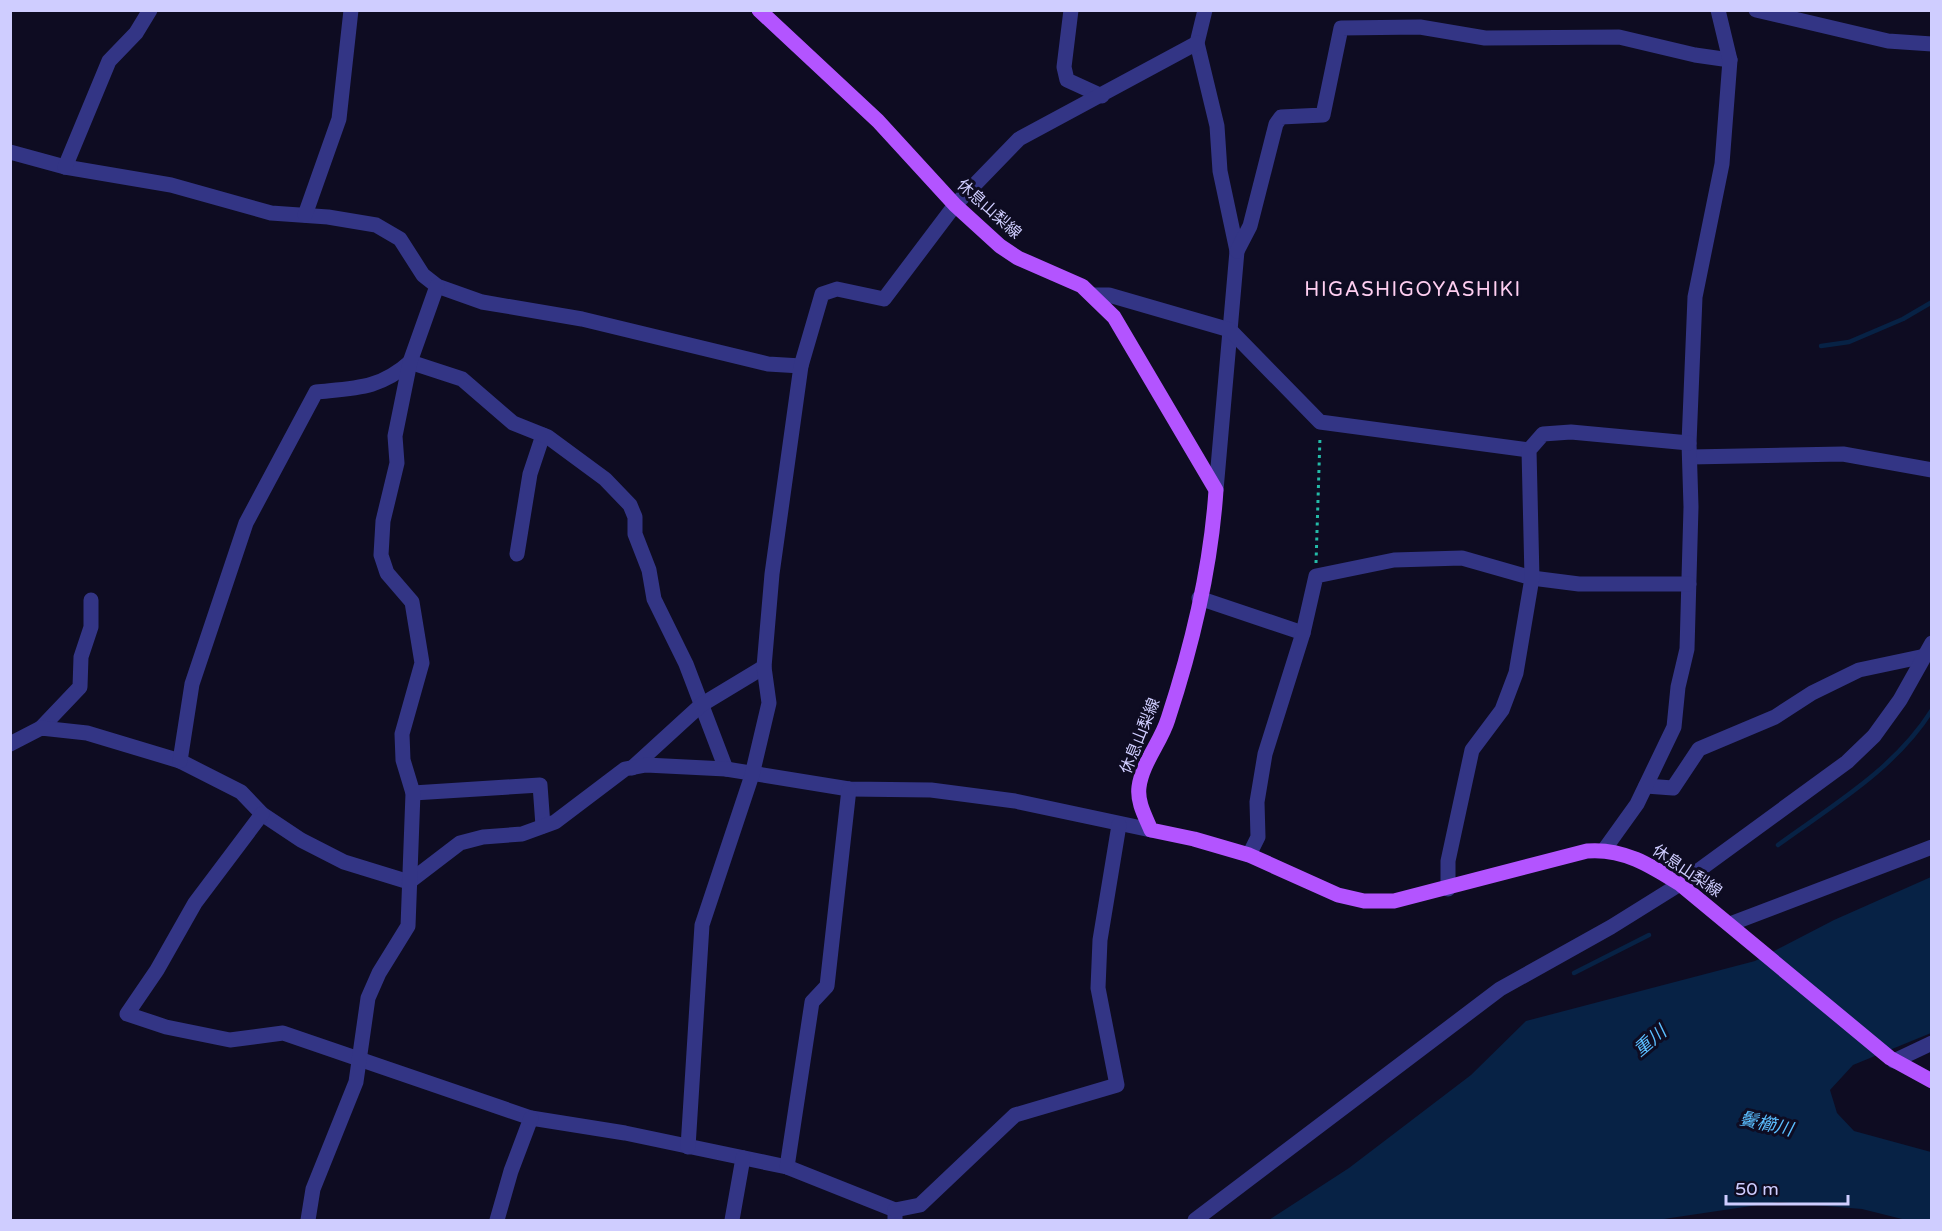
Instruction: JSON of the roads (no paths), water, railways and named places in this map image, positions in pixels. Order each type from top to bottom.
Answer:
[{"type":"main road","name":"休息山梨線","points":[[759,10],[878,121],[955,205],[1000,246],[1018,258],[1082,286],[1114,317],[1216,490],[1214,517],[1182,677],[1166,727],[1139,784],[1138,800],[1151,830],[1194,839],[1249,855],[1338,895],[1364,901],[1394,901],[1448,889],[1568,855],[1604,850],[1646,863],[1680,884],[1734,927],[1892,1060],[1932,1082]]},
{"type":"street","points":[[65,167],[109,61],[136,33],[150,10]]},
{"type":"street","points":[[305,215],[339,119],[351,10]]},
{"type":"street","points":[[1071,10],[1064,67],[1067,80],[1102,96]]},
{"type":"street","points":[[1205,10],[1197,43],[1217,126],[1220,171],[1237,251],[1216,490]]},
{"type":"street","points":[[1604,850],[1637,804],[1674,727],[1678,687],[1688,650],[1690,450],[1695,297],[1722,164],[1730,60],[1718,10]]},
{"type":"street","points":[[1756,10],[1888,41],[1932,44]]},
{"type":"street","points":[[1237,251],[1250,226],[1276,124],[1281,117],[1323,115],[1341,28],[1420,27],[1485,38],[1593,39],[1619,37],[1695,55],[1730,60]]},
{"type":"street","points":[[688,1146],[702,925],[753,775],[769,703],[765,668],[772,574],[801,366],[822,294],[837,289],[884,298],[955,205],[1019,139],[1197,43]]},
{"type":"street","points":[[10,152],[65,167],[171,185],[271,213],[305,215],[376,225],[400,239],[423,275],[437,286],[482,302],[582,320],[768,364],[801,366]]},
{"type":"street","points":[[308,1221],[313,1189],[356,1082],[368,998],[379,973],[408,926],[413,793],[403,760],[402,734],[422,663],[412,602],[387,573],[381,555],[383,520],[397,463],[395,436],[410,362],[437,286]]},
{"type":"street","points":[[1092,296],[1109,295],[1230,330],[1320,422],[1529,450]]},
{"type":"street","points":[[410,362],[462,379],[513,423],[543,435],[605,479],[630,505],[635,517],[635,534],[649,570],[654,599],[686,664],[726,769]]},
{"type":"street","points":[[180,760],[192,684],[246,523],[316,392],[364,387],[393,377],[410,362]]},
{"type":"street","points":[[1448,889],[1448,861],[1472,750],[1502,710],[1516,673],[1532,579],[1529,450],[1543,434],[1571,432],[1690,450],[1844,454],[1932,470]]},
{"type":"street","points":[[517,554],[530,474],[543,435]]},
{"type":"street","points":[[1249,855],[1258,837],[1257,802],[1265,754],[1303,633],[1316,576],[1394,560],[1462,558],[1532,579],[1579,584],[1689,584]]},
{"type":"street","points":[[1199,598],[1303,633]]},
{"type":"street","points":[[10,744],[41,728],[80,687],[81,657],[91,627],[91,600]]},
{"type":"street","points":[[1646,786],[1673,788],[1699,749],[1775,717],[1812,693],[1859,670],[1928,649]]},
{"type":"street","points":[[1195,1221],[1500,989],[1611,927],[1680,884],[1847,762],[1874,736],[1928,649]]},
{"type":"street","points":[[632,768],[702,705],[765,668]]},
{"type":"street","points":[[41,728],[87,733],[180,760],[242,792],[262,814],[301,840],[344,862],[409,882]]},
{"type":"street","points":[[409,882],[460,843],[483,837],[522,834],[555,822],[625,769],[646,765],[726,769],[849,789],[931,790],[1015,801],[1151,830]]},
{"type":"street","points":[[413,793],[540,785],[543,826]]},
{"type":"street","points":[[787,1167],[812,1002],[827,986],[849,789]]},
{"type":"street","points":[[262,814],[195,903],[157,970],[127,1014],[166,1027],[230,1040],[283,1034],[359,1057],[531,1118],[688,1146],[787,1167],[895,1215],[920,1205],[1014,1115],[1117,1085],[1098,988],[1100,940],[1119,825]]},
{"type":"street","points":[[1734,927],[1932,847]]},
{"type":"street","points":[[1892,1060],[1932,1043]]},
{"type":"street","points":[[497,1221],[511,1171],[531,1118]]},
{"type":"street","points":[[732,1221],[743,1158]]},
{"type":"water","points":[[1931,877],[1931,1033],[1853,1065],[1830,1090],[1837,1113],[1854,1131],[1931,1152],[1931,1220],[1906,1220],[1862,1209],[1778,1202],[1657,1220],[1269,1220],[1349,1168],[1471,1075],[1526,1021],[1755,961],[1834,920]]},
{"type":"waterway","points":[[1821,346],[1849,342],[1903,319],[1932,302]]},
{"type":"waterway","points":[[1778,845],[1882,768],[1917,731],[1932,710]]},
{"type":"waterway","points":[[1574,973],[1649,935]]},
{"type":"district","name":"HIGASHIGOYASHIKI","points":[[1413,290]]},
{"type":"water label","name":"重川","points":[[1650,1041]]},
{"type":"water label","name":"鬢櫛川","points":[[1766,1124]]}]
